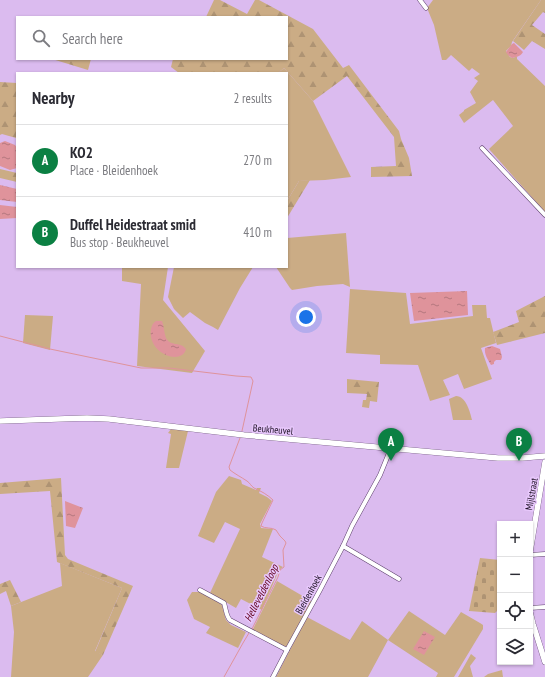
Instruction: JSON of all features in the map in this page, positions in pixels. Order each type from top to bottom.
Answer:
[{"type":"street","points":[[420,0],[426,8]]},
{"type":"street","points":[[482,148],[545,215]]},
{"type":"street","name":"Beukheuvel","points":[[0,421],[87,418],[109,419],[244,435],[503,458],[530,458],[545,456]]},
{"type":"street","name":"Bleidenhoek","points":[[273,677],[344,546],[352,526],[380,475],[391,448]]},
{"type":"street","name":"Mijlstraat","points":[[533,534],[545,462]]},
{"type":"street","points":[[344,546],[399,579]]},
{"type":"street","points":[[533,555],[545,554]]},
{"type":"street","points":[[200,590],[224,603],[227,617],[230,620],[287,650]]},
{"type":"street","points":[[533,608],[545,607]]},
{"type":"street","points":[[533,624],[545,662]]},
{"type":"green space","points":[[214,0],[220,0],[247,14],[255,0],[259,0],[313,29],[343,68],[349,65],[399,131],[409,158],[412,176],[371,177],[371,167],[396,166],[394,137],[347,76],[313,101],[284,68],[279,72],[178,72],[171,67],[173,60],[288,60],[288,16],[206,16]]},
{"type":"green space","points":[[433,0],[541,0],[512,42],[511,46],[506,51],[510,57],[517,57],[517,59],[545,86],[545,212],[489,149],[513,126],[493,100],[464,123],[459,115],[464,110],[476,103],[470,92],[478,81],[474,78],[480,74],[472,68],[469,71],[451,55],[446,60],[442,60],[434,25],[427,8]]},
{"type":"green space","points":[[541,0],[545,0],[545,13],[543,12],[532,25],[545,34],[545,49],[532,41],[524,50],[513,41]]},
{"type":"green space","points":[[55,60],[91,60],[88,70]]},
{"type":"green space","points":[[284,68],[288,72],[279,72]]},
{"type":"green space","points":[[288,73],[313,101],[351,177],[299,181],[288,199]]},
{"type":"green space","points":[[0,82],[16,83],[16,138],[2,134],[0,135]]},
{"type":"green space","points":[[0,169],[16,173],[16,182],[0,178]]},
{"type":"green space","points":[[310,180],[288,216],[288,199],[299,181]]},
{"type":"green space","points":[[346,233],[350,287],[343,284],[292,290],[277,268],[288,268],[288,238]]},
{"type":"green space","points":[[122,268],[168,268],[163,300],[205,351],[192,373],[137,366],[141,284],[122,281]]},
{"type":"green space","points":[[174,268],[252,268],[218,330],[190,312],[183,318],[174,309],[168,297]]},
{"type":"green space","points":[[350,289],[406,293],[410,324],[473,316],[472,305],[486,305],[487,318],[490,318],[496,343],[481,348],[492,379],[464,389],[458,374],[443,380],[450,395],[430,401],[418,365],[380,364],[380,355],[346,353]]},
{"type":"green space","points":[[545,296],[545,333],[497,345],[493,332],[519,322],[516,311]]},
{"type":"green space","points":[[25,315],[53,316],[50,350],[23,343]]},
{"type":"green space","points":[[347,379],[379,382],[377,402],[370,401],[369,408],[362,407],[363,400],[366,400],[367,394],[347,393]]},
{"type":"green space","points":[[456,396],[465,401],[472,420],[453,420],[449,399]]},
{"type":"green space","points":[[171,429],[188,431],[179,468],[166,468],[171,434],[168,433]]},
{"type":"green space","points":[[229,476],[241,480],[242,484],[256,490],[257,488],[261,488],[259,493],[272,501],[260,524],[261,528],[273,529],[262,557],[283,567],[279,570],[262,610],[241,599],[236,608],[210,593],[240,529],[225,522],[214,543],[198,536],[216,492]]},
{"type":"green space","points":[[61,478],[65,555],[68,559],[133,586],[103,655],[95,652],[122,588],[57,562],[50,491],[0,494],[0,483]]},
{"type":"green space","points":[[480,558],[497,560],[497,611],[495,613],[469,611]]},
{"type":"green space","points":[[60,563],[122,588],[95,651],[103,655],[88,677],[11,677],[14,632],[11,606],[62,586]]},
{"type":"green space","points":[[10,580],[21,602],[11,606],[6,591],[0,594],[0,584]]},
{"type":"green space","points":[[277,581],[313,602],[287,646],[283,647],[252,631]]},
{"type":"green space","points":[[192,592],[199,592],[222,605],[226,620],[231,625],[246,632],[238,648],[206,633],[210,627],[194,619],[187,600]]},
{"type":"green space","points":[[409,611],[445,635],[461,612],[483,625],[483,629],[454,677],[436,677],[438,673],[388,640]]},
{"type":"green space","points":[[307,617],[350,640],[362,621],[388,640],[368,677],[276,677]]},
{"type":"green space","points":[[471,654],[476,658],[470,666],[473,677],[458,677]]},
{"type":"green space","points":[[502,670],[503,677],[484,677],[488,674]]},
{"type":"water","points":[[514,43],[523,52],[519,56],[512,58],[506,52]]},
{"type":"water","points":[[5,141],[16,146],[16,168],[10,170],[0,166],[0,143]]},
{"type":"water","points":[[0,185],[16,189],[16,202],[0,200]]},
{"type":"water","points":[[0,205],[16,207],[16,218],[0,219]]},
{"type":"water","points":[[467,291],[468,315],[414,321],[410,293]]},
{"type":"water","points":[[156,321],[162,321],[165,336],[168,341],[181,345],[186,349],[183,354],[178,357],[172,357],[159,351],[154,345],[151,338],[151,329]]},
{"type":"water","points":[[492,346],[500,349],[502,357],[501,360],[496,360],[494,364],[491,365],[486,357],[485,348]]},
{"type":"water","points":[[65,501],[83,508],[75,528],[66,526]]},
{"type":"water","points":[[424,631],[435,637],[424,655],[413,649]]},
{"type":"waterway","points":[[0,336],[50,349],[141,368],[169,368],[251,377],[253,381],[242,431]]},
{"type":"waterway","name":"Helleveldenloop","points":[[240,438],[229,467],[230,470],[273,500],[261,526],[276,530],[286,543],[283,550],[284,567],[280,570],[252,629]]},
{"type":"waterway","name":"Helleveldenloop","points":[[224,677],[249,633]]},
{"type":"place","name":"KO2","points":[[391,461]]},
{"type":"place","name":"Duffel Heidestraat smid","points":[[519,461]]}]
